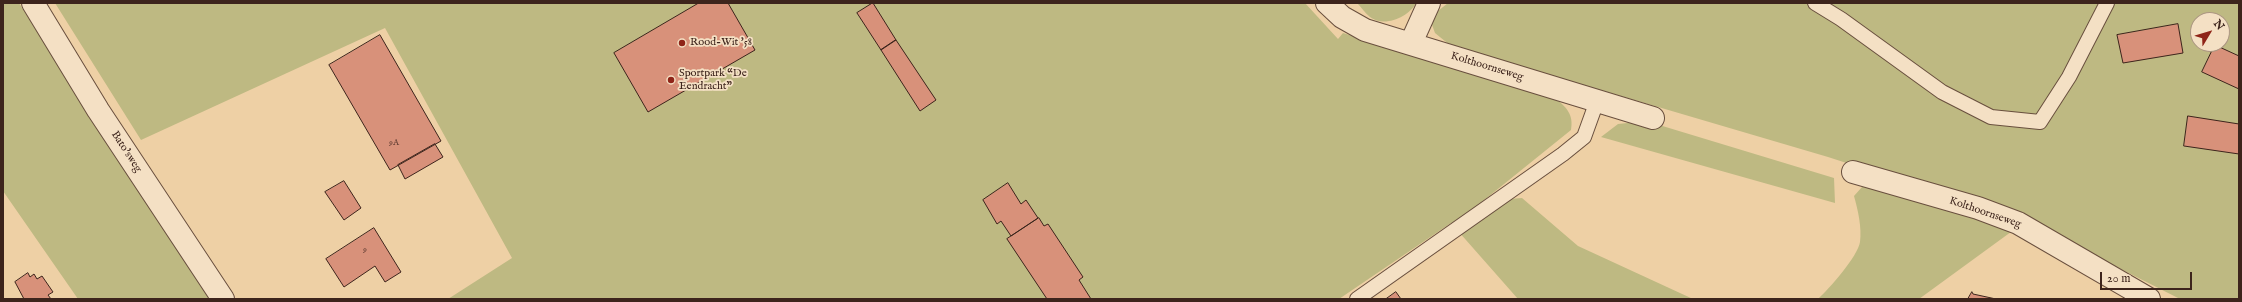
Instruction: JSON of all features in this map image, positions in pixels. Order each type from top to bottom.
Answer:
[{"type":"street","name":"Bato'sweg","points":[[33,3],[98,110],[224,299]]},
{"type":"street","name":"Kolthoornseweg","points":[[1328,3],[1342,17],[1365,30],[1653,118]]},
{"type":"street","points":[[1411,43],[1429,3]]},
{"type":"street","name":"Kolthoornseweg","points":[[1853,172],[1978,208],[2018,223],[2149,299]]},
{"type":"lane","points":[[1815,3],[1840,19],[1942,92],[1991,117],[2040,122],[2069,77],[2107,3]]},
{"type":"lane","points":[[1357,299],[1562,154],[1584,136],[1597,102]]},
{"type":"shaded area","points":[[3,3],[19,3],[210,299],[78,299],[3,191]]},
{"type":"shaded area","points":[[55,3],[1305,3],[1338,39],[1343,33],[1555,98],[1563,105],[1570,115],[1572,124],[1571,130],[1483,201],[1522,198],[1578,246],[1693,299],[1518,299],[1451,223],[1339,299],[448,299],[512,258],[385,28],[141,140]]},
{"type":"shaded area","points":[[1357,3],[1416,3],[1408,13],[1396,19],[1382,21],[1370,17]]},
{"type":"shaded area","points":[[1448,3],[2239,3],[2239,299],[2180,299],[2026,221],[1828,157],[1451,46],[1435,33],[1431,22],[1438,11]]},
{"type":"shaded area","points":[[1646,121],[1834,178],[1835,203],[1601,137],[1618,124]]},
{"type":"shaded area","points":[[1862,187],[1883,188],[2015,229],[1919,299],[1818,299],[1842,272],[1858,248],[1860,242],[1860,225],[1854,196]]},
{"type":"building","points":[[699,3],[728,3],[755,50],[648,112],[614,53]]},
{"type":"building","points":[[873,3],[896,40],[881,50],[857,13]]},
{"type":"building","points":[[2178,24],[2183,53],[2123,63],[2117,35]]},
{"type":"building","points":[[380,35],[441,141],[390,170],[329,65]]},
{"type":"building","points":[[896,40],[936,100],[920,111],[881,50]]},
{"type":"building","points":[[2212,52],[2230,52],[2239,56],[2239,89],[2202,72]]},
{"type":"building","points":[[2188,116],[2239,124],[2239,154],[2184,146]]},
{"type":"building","points":[[435,144],[443,157],[405,179],[398,165]]},
{"type":"building","points":[[344,181],[361,208],[344,220],[325,192]]},
{"type":"building","points":[[1008,183],[1021,204],[1026,200],[1038,218],[1011,236],[1001,221],[997,224],[983,200]]},
{"type":"building","points":[[1039,218],[1044,226],[1048,224],[1083,277],[1079,280],[1091,299],[1047,299],[1007,239]]},
{"type":"building","points":[[374,228],[401,272],[385,282],[375,266],[344,287],[326,259]]},
{"type":"building","points":[[28,273],[30,277],[34,274],[37,279],[42,276],[53,292],[48,295],[51,299],[24,299],[15,282]]},
{"type":"building","points":[[1396,292],[1401,299],[1386,299]]},
{"type":"building","points":[[1972,292],[1973,294],[1996,299],[1968,299]]},
{"type":"place","name":"Rood-Wit '58","points":[[682,43]]},
{"type":"place","name":"Sportpark “De Eendracht”","points":[[671,80]]}]
